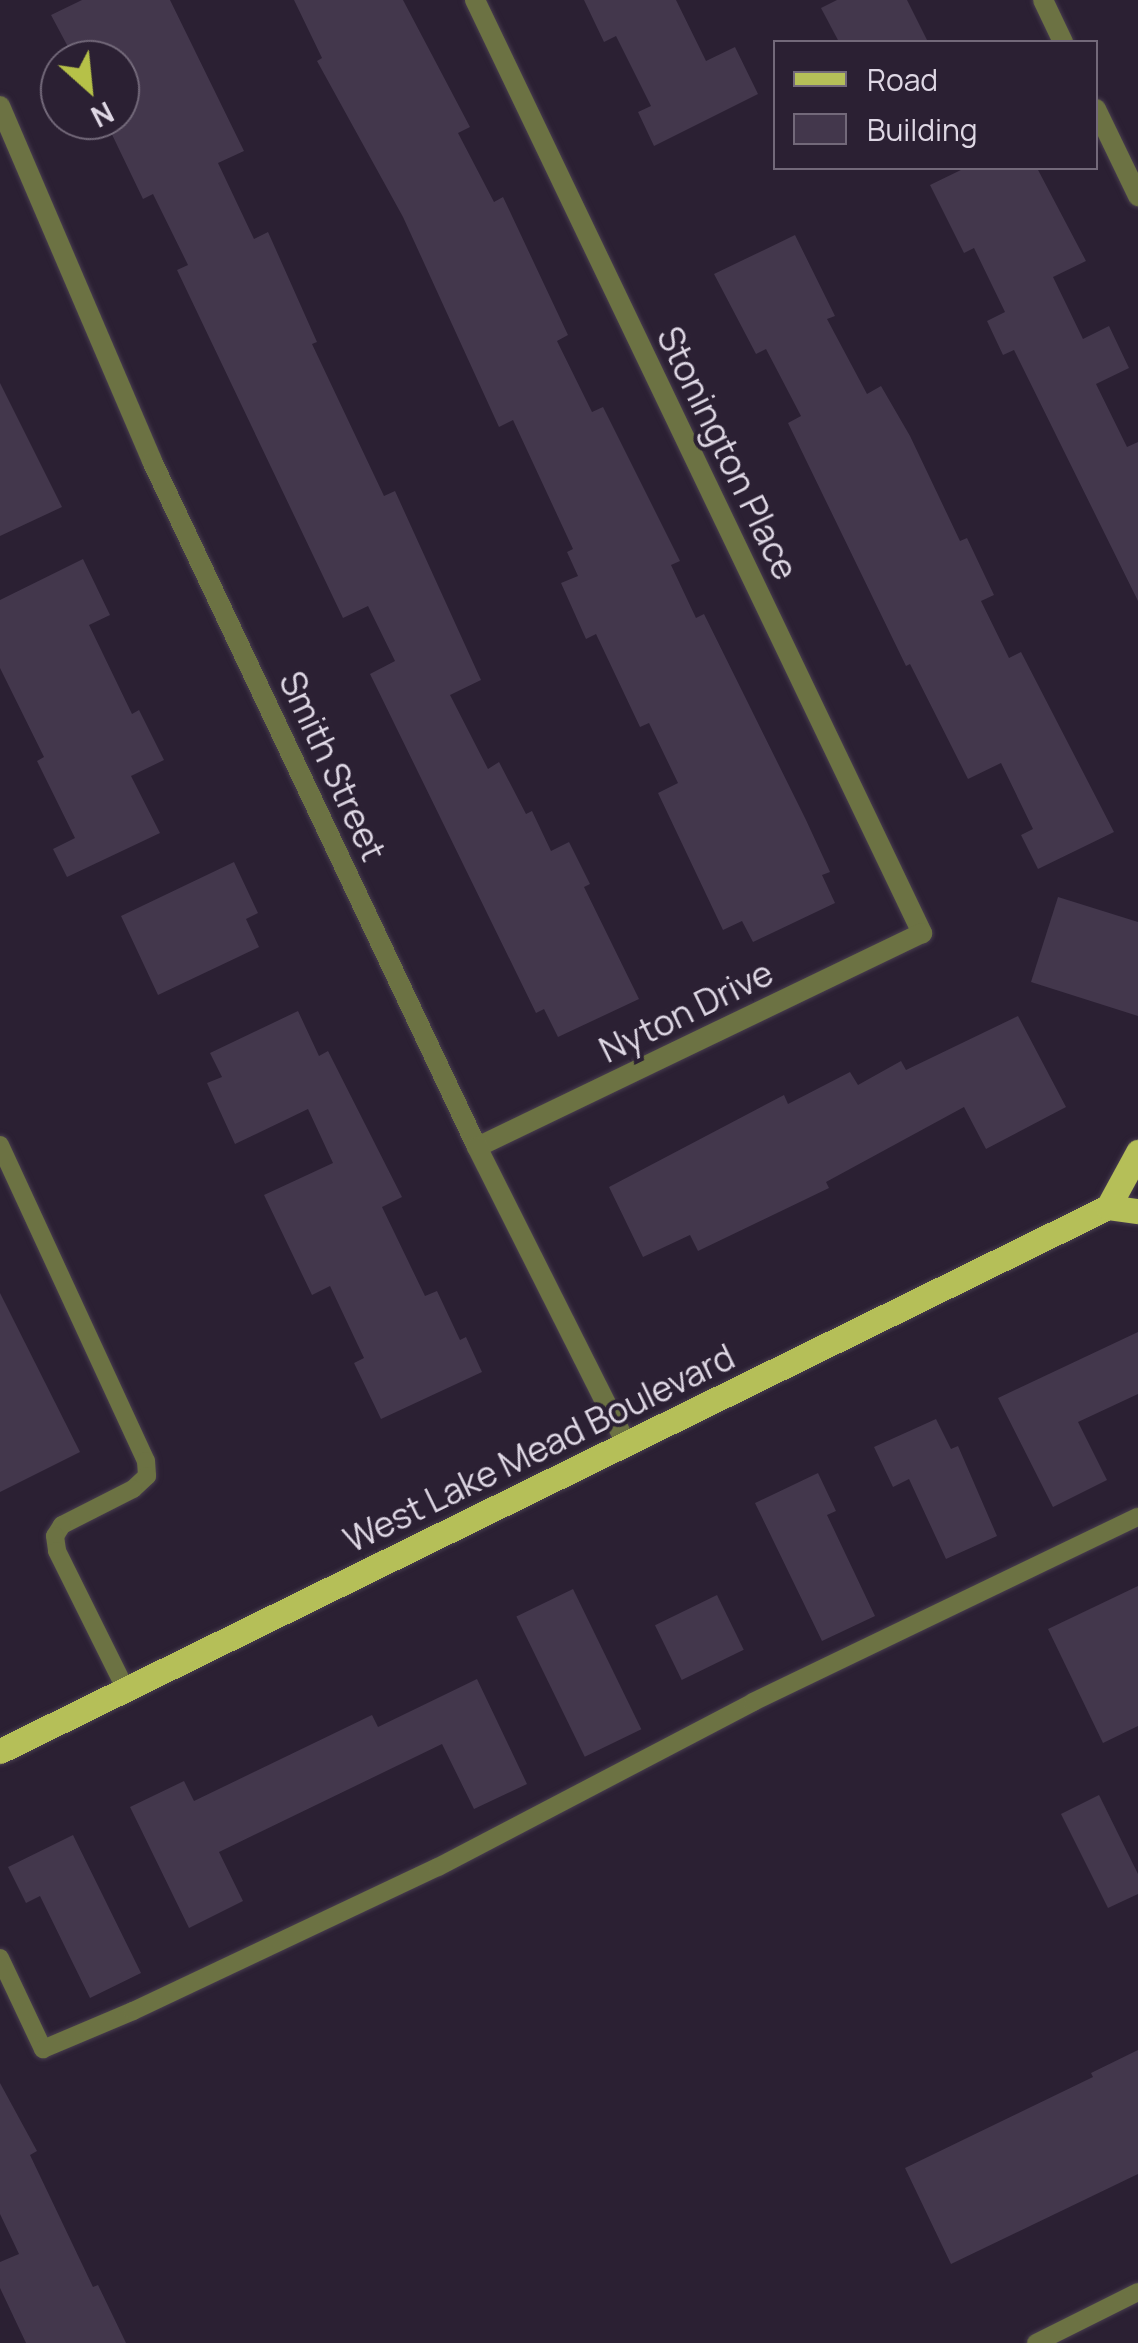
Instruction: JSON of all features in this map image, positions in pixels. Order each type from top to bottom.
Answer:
[{"type":"main road","points":[[1138,1152],[1108,1207],[1138,1210]]},
{"type":"main road","name":"West Lake Mead Boulevard","points":[[0,1751],[1108,1207]]},
{"type":"street","name":"Stonington Place","points":[[475,0],[922,933]]},
{"type":"street","points":[[1042,0],[1062,40]]},
{"type":"street","name":"Smith Street","points":[[0,106],[152,461],[478,1146],[627,1445]]},
{"type":"street","points":[[1098,112],[1138,196]]},
{"type":"street","name":"Nyton Drive","points":[[478,1146],[922,933]]},
{"type":"lane","points":[[0,1144],[146,1462],[146,1476],[133,1488],[62,1525],[54,1536],[56,1551],[125,1688]]},
{"type":"lane","points":[[0,1958],[43,2049],[438,1868],[753,1702],[1138,1517]]},
{"type":"lane","points":[[1036,2343],[1138,2292]]},
{"type":"building","points":[[82,0],[170,0],[244,151],[218,163],[254,239],[268,232],[317,342],[312,344],[384,496],[395,491],[481,680],[450,695],[488,769],[499,762],[526,814],[532,811],[551,851],[569,842],[590,884],[584,887],[639,999],[558,1037],[544,1009],[536,1013],[370,674],[395,661],[368,606],[343,618],[177,270],[188,265],[153,194],[143,199],[115,140],[140,140],[140,40],[64,40],[51,15]]},
{"type":"building","points":[[294,0],[403,0],[470,127],[458,133],[494,202],[503,197],[568,335],[557,341],[592,412],[603,407],[680,561],[671,565],[696,618],[704,614],[806,820],[830,872],[822,875],[835,903],[753,942],[742,921],[723,930],[658,793],[678,783],[649,723],[640,727],[596,634],[586,639],[561,583],[578,576],[567,552],[573,549],[513,420],[499,427],[403,217],[317,61],[322,58]]},
{"type":"building","points":[[584,0],[676,0],[706,61],[735,47],[758,94],[654,146],[638,112],[651,106],[616,36],[604,42]]},
{"type":"building","points":[[837,0],[907,0],[927,40],[838,40],[821,8]]},
{"type":"building","points":[[961,170],[1038,170],[1086,261],[1053,277],[1083,339],[1109,326],[1129,368],[1096,384],[1127,447],[1138,442],[1138,601],[1014,350],[1003,355],[987,321],[1005,312],[974,248],[964,253],[930,185]]},
{"type":"building","points":[[795,235],[835,316],[827,319],[867,394],[881,386],[910,436],[960,541],[967,538],[994,595],[981,601],[1009,658],[1021,652],[1114,832],[1038,869],[1021,835],[1033,829],[1001,763],[968,779],[910,664],[906,666],[788,423],[801,416],[766,349],[756,354],[714,274]]},
{"type":"building","points":[[0,383],[62,507],[0,536]]},
{"type":"building","points":[[83,559],[110,615],[89,625],[132,714],[139,710],[164,760],[131,776],[160,833],[67,877],[53,849],[75,838],[37,761],[44,757],[0,668],[0,600]]},
{"type":"building","points":[[234,862],[258,913],[246,919],[259,947],[158,995],[121,916]]},
{"type":"building","points":[[1058,897],[1138,922],[1138,1016],[1031,982]]},
{"type":"building","points":[[298,1011],[319,1056],[328,1051],[402,1197],[382,1207],[425,1296],[437,1291],[460,1340],[466,1337],[482,1372],[381,1419],[354,1363],[364,1358],[330,1286],[312,1295],[264,1195],[333,1163],[308,1109],[235,1144],[207,1083],[222,1077],[210,1053]]},
{"type":"building","points":[[1018,1016],[1066,1107],[986,1149],[964,1107],[826,1182],[829,1188],[698,1251],[690,1235],[643,1257],[609,1187],[784,1095],[788,1104],[850,1072],[858,1085],[901,1061],[906,1070]]},
{"type":"building","points":[[0,1293],[80,1452],[0,1492]]},
{"type":"building","points":[[1138,1332],[1138,1394],[1078,1422],[1107,1480],[1053,1507],[998,1398]]},
{"type":"building","points":[[936,1419],[951,1449],[958,1446],[997,1536],[946,1559],[909,1479],[893,1487],[874,1447]]},
{"type":"building","points":[[818,1473],[836,1511],[827,1515],[875,1616],[822,1641],[755,1503]]},
{"type":"building","points":[[1138,1586],[1138,1726],[1103,1743],[1048,1629]]},
{"type":"building","points":[[573,1589],[641,1729],[585,1757],[516,1617]]},
{"type":"building","points":[[717,1595],[744,1650],[682,1680],[655,1625]]},
{"type":"building","points":[[477,1679],[527,1784],[474,1809],[442,1744],[219,1852],[243,1901],[189,1928],[130,1807],[184,1781],[194,1801],[372,1715],[378,1727]]},
{"type":"building","points":[[1099,1795],[1138,1874],[1138,1894],[1108,1908],[1061,1814]]},
{"type":"building","points":[[73,1835],[141,1973],[90,1998],[40,1896],[26,1903],[8,1867]]},
{"type":"building","points":[[1138,2050],[1138,2174],[951,2264],[905,2168],[1093,2077],[1091,2073]]},
{"type":"building","points":[[0,2083],[37,2151],[30,2155],[93,2287],[98,2285],[126,2343],[26,2343],[0,2288],[0,2262],[19,2254],[0,2214]]}]
